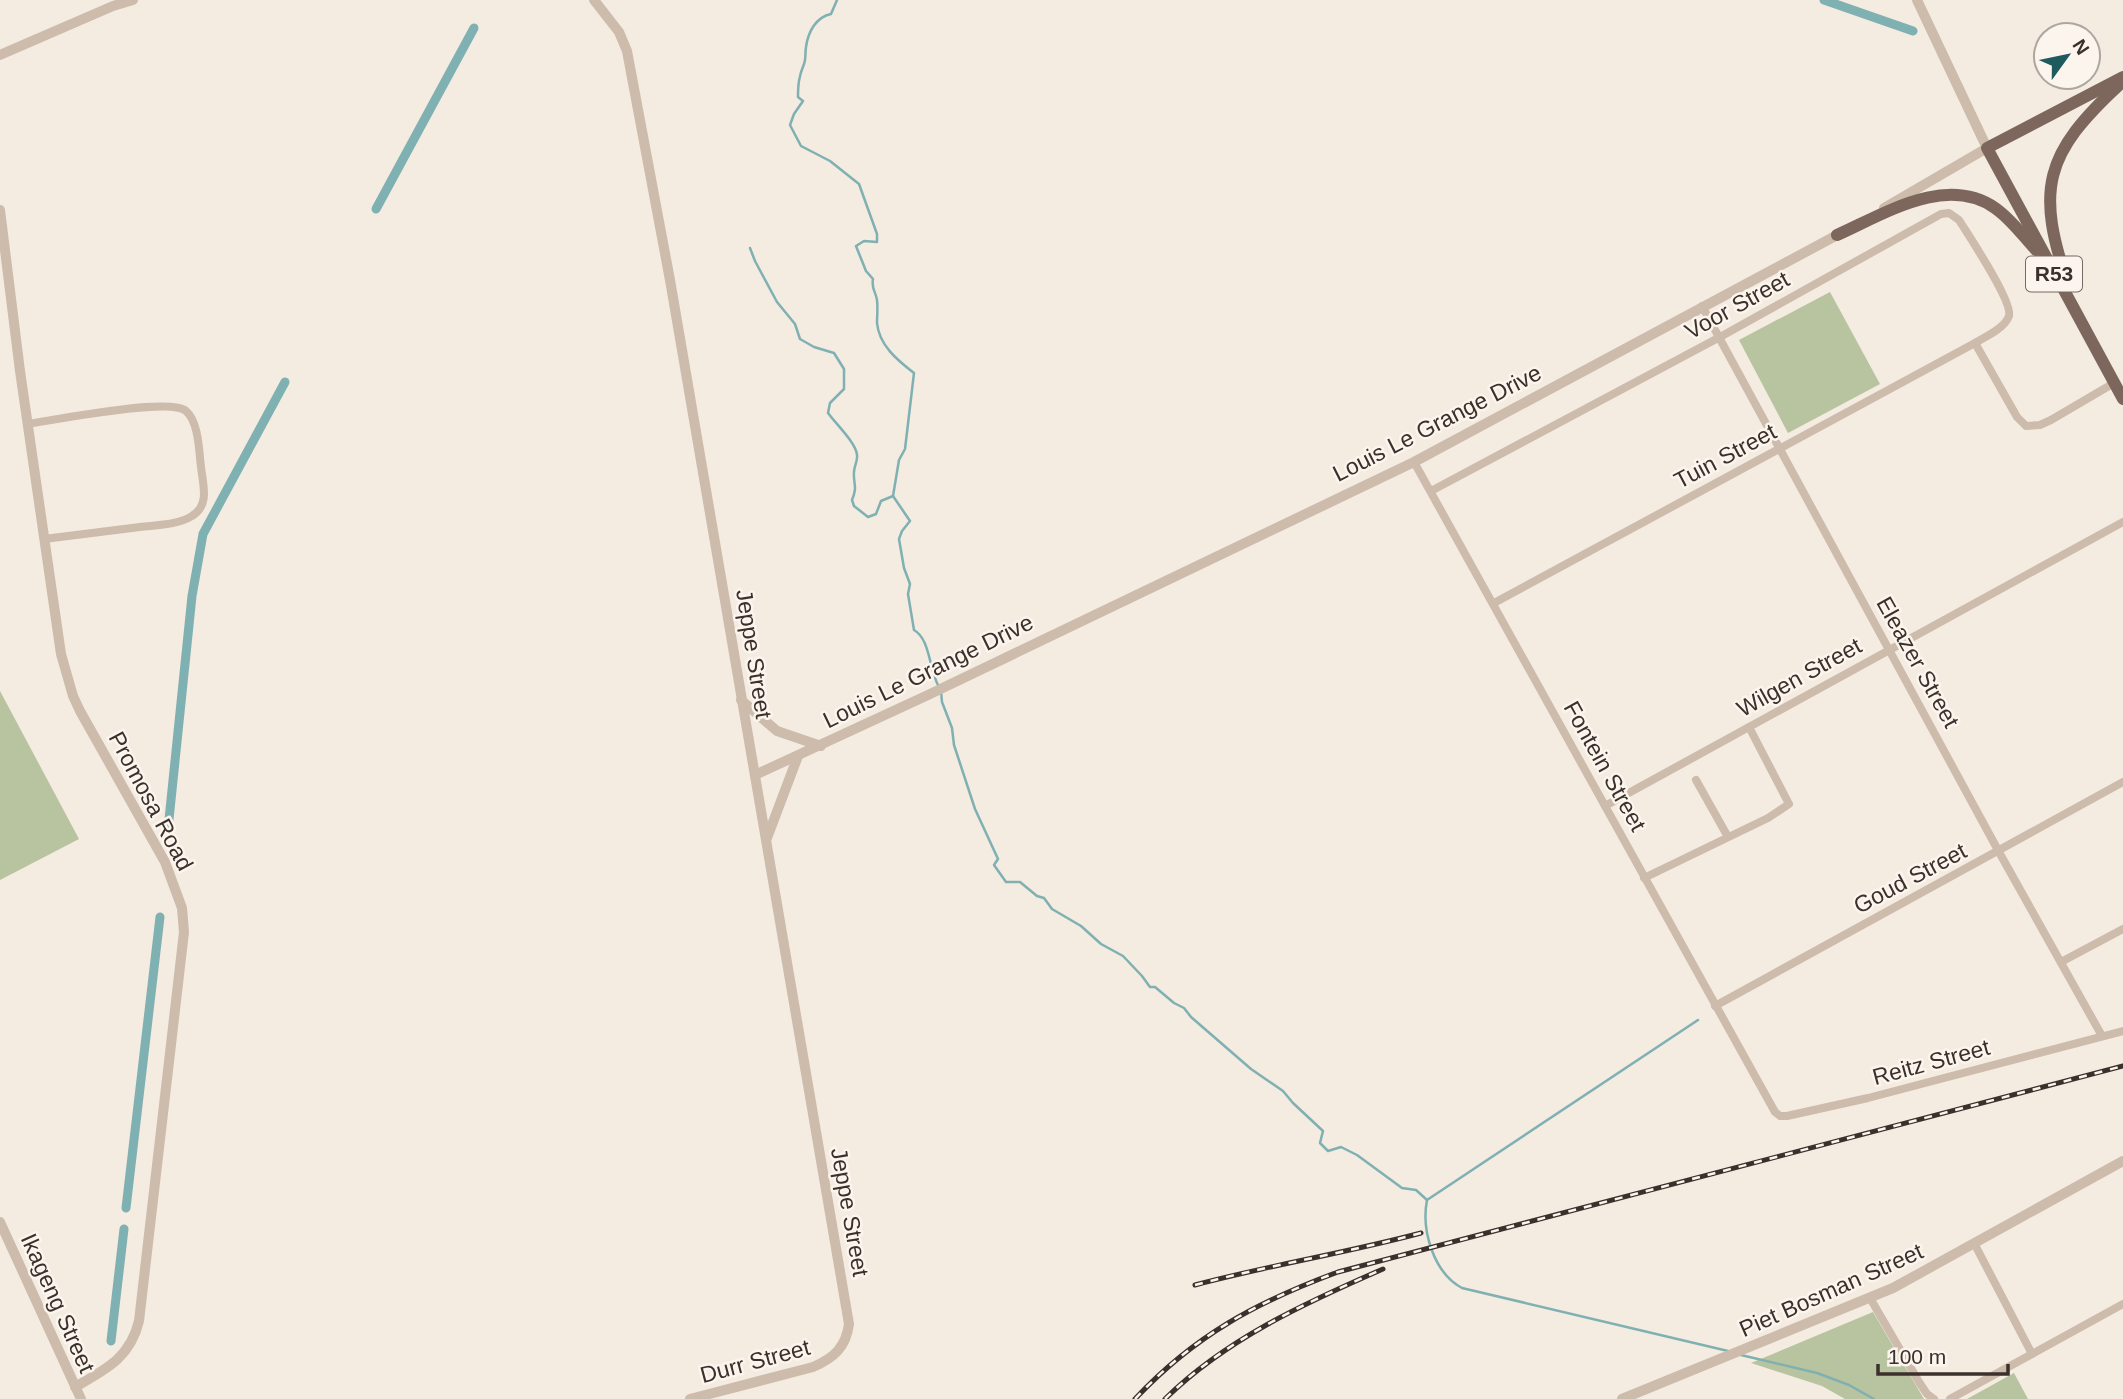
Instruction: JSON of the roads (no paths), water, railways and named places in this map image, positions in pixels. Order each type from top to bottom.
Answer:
[{"type":"main road","name":"Louis Le Grange Drive","points":[[1987,148],[2123,79]]},
{"type":"main road","points":[[2084,326],[2052,233],[2052,181],[2062,150],[2072,134],[2123,79]]},
{"type":"main road","name":"R53","points":[[1987,148],[2123,399]]},
{"type":"main road","points":[[1838,235],[1916,200],[1936,196],[1970,197],[1996,208],[2048,263]]},
{"type":"street","points":[[0,55],[101,10],[133,0]]},
{"type":"street","name":"Jeppe Street","points":[[594,0],[620,32],[627,51],[733,640],[741,700],[849,1324]]},
{"type":"street","points":[[1917,0],[1987,148]]},
{"type":"street","points":[[0,43],[18,47]]},
{"type":"street","name":"Louis Le Grange Drive","points":[[755,775],[821,746],[1414,462],[1838,235],[1987,148]]},
{"type":"street","name":"Promosa Road","points":[[0,210],[61,654],[73,696],[165,862],[182,908],[184,932],[150,1206],[139,1321],[135,1337],[128,1349],[108,1368],[75,1387]]},
{"type":"street","name":"Voor Street","points":[[1431,491],[1720,337],[1941,214],[1949,213],[1959,220],[2002,292],[2009,310],[2007,320]]},
{"type":"street","name":"Eleazer Street","points":[[1702,306],[2102,1036]]},
{"type":"street","name":"Tuin Street","points":[[1494,603],[1975,343],[2007,320]]},
{"type":"street","points":[[1975,343],[2017,417],[2026,426],[2040,425],[2051,420],[2114,383]]},
{"type":"street","points":[[28,424],[146,407],[176,407],[191,416],[200,458],[204,499],[199,511],[189,518],[149,526],[44,539]]},
{"type":"street","name":"Fontein Street","points":[[1414,462],[1760,1089]]},
{"type":"street","name":"Wilgen Street","points":[[1605,806],[2123,522]]},
{"type":"street","points":[[741,700],[777,731],[821,746]]},
{"type":"street","points":[[1644,878],[1768,818],[1788,804],[1749,727]]},
{"type":"street","points":[[767,838],[798,756]]},
{"type":"street","points":[[1696,780],[1728,837]]},
{"type":"street","name":"Goud Street","points":[[1715,1006],[2123,782]]},
{"type":"street","points":[[2061,962],[2123,929]]},
{"type":"street","name":"Reitz Street","points":[[1760,1089],[1774,1112],[1787,1116],[1868,1098],[2123,1031]]},
{"type":"street","name":"Piet Bosman Street","points":[[1622,1399],[1893,1288],[2123,1161]]},
{"type":"street","name":"Ikageng Street","points":[[0,1222],[81,1399]]},
{"type":"street","points":[[1974,1244],[2032,1354]]},
{"type":"street","points":[[1870,1298],[1919,1382],[1934,1399]]},
{"type":"street","points":[[1950,1399],[2123,1304]]},
{"type":"street","name":"Durr Street","points":[[690,1399],[827,1361],[844,1344],[849,1324]]},
{"type":"waterway","points":[[837,0],[831,14],[821,18],[809,36],[799,84],[798,97],[803,101],[790,125],[801,146],[830,161],[859,184],[877,234],[877,242],[864,241],[856,246],[866,271],[873,279],[878,331],[890,351],[914,373],[905,449],[899,460],[893,496]]},
{"type":"waterway","points":[[1824,0],[1913,31]]},
{"type":"waterway","points":[[376,209],[474,28]]},
{"type":"waterway","points":[[750,248],[777,302],[795,324],[800,339],[834,353],[844,369],[844,389],[830,403],[828,413],[856,450],[852,500],[854,506],[868,517],[876,514],[881,501],[893,496],[910,521],[899,539],[910,584],[908,594],[914,630],[923,640],[938,685]]},
{"type":"waterway","points":[[168,829],[192,596],[203,534],[285,382]]},
{"type":"waterway","points":[[941,691],[954,745],[975,809],[998,859],[994,865],[1006,882],[1020,882],[1037,896],[1044,898],[1052,909],[1081,926],[1101,944],[1123,956],[1150,987],[1155,987],[1184,1008],[1251,1069],[1283,1091],[1323,1131],[1320,1143],[1328,1151],[1341,1147],[1357,1155],[1402,1188],[1416,1190],[1427,1200]]},
{"type":"waterway","points":[[126,1208],[160,917]]},
{"type":"waterway","points":[[1698,1020],[1427,1200],[1426,1225],[1437,1262],[1452,1281],[1462,1288],[1728,1351]]},
{"type":"waterway","points":[[111,1341],[124,1229]]},
{"type":"waterway","points":[[1741,1355],[1817,1373],[1849,1385],[1874,1399]]},
{"type":"railway","points":[[1135,1399],[1181,1356],[1229,1323],[1254,1308],[1338,1272],[2123,1066]]},
{"type":"railway","points":[[1195,1285],[1421,1233]]},
{"type":"railway","points":[[1165,1399],[1240,1340],[1296,1309],[1383,1269]]}]
